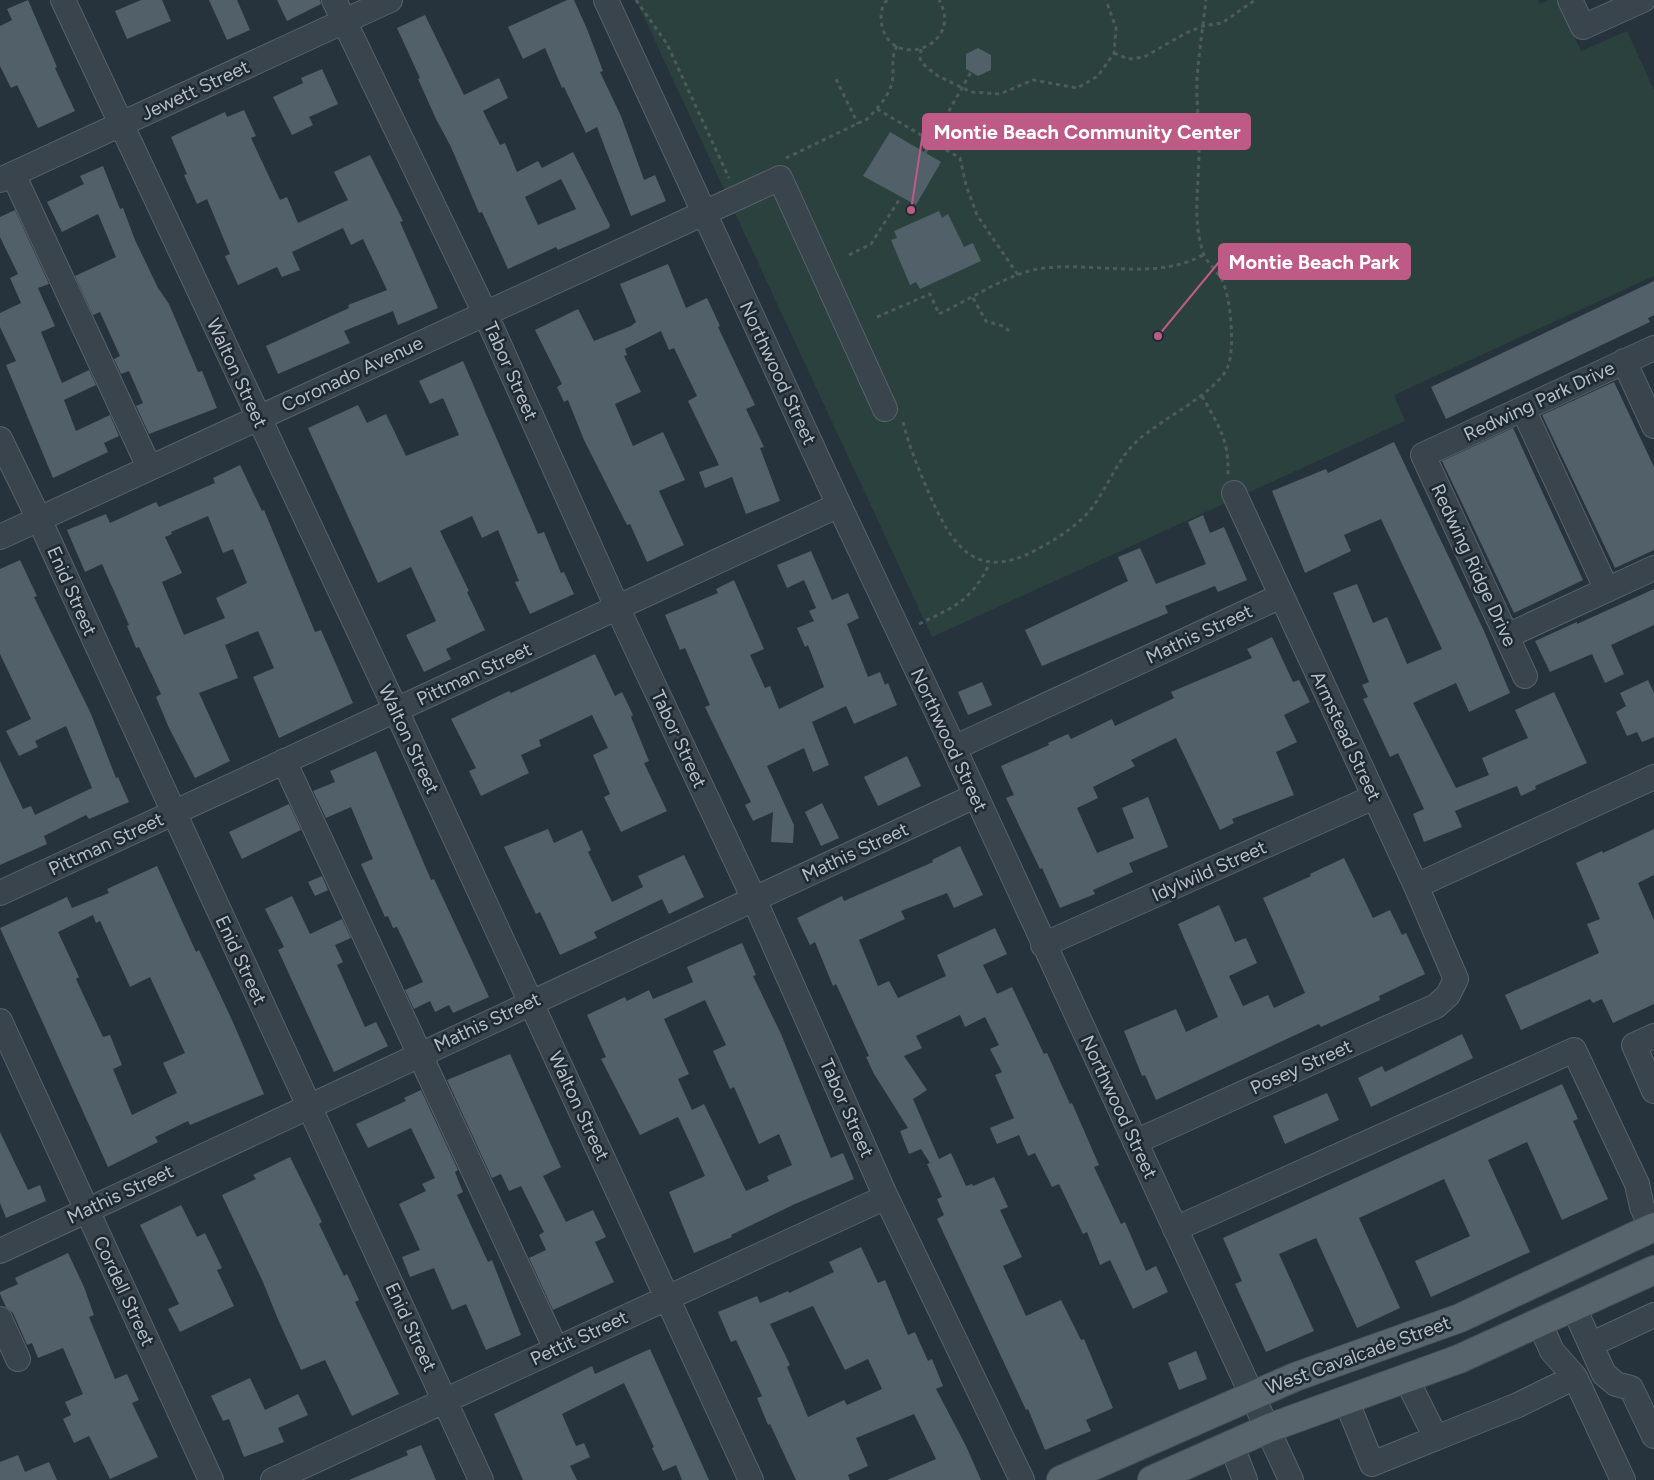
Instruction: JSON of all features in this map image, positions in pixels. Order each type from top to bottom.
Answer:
[{"type":"main road","name":"West Cavalcade Street","points":[[1061,1480],[1295,1377],[1460,1318],[1653,1228]]},
{"type":"main road","name":"West Cavalcade Street","points":[[1152,1480],[1269,1428],[1407,1380],[1540,1324],[1654,1270]]},
{"type":"main road","points":[[1523,1289],[1540,1324]]},
{"type":"street","name":"Walton Street","points":[[63,0],[396,710],[751,1480]]},
{"type":"street","name":"Tabor Street","points":[[334,0],[485,313],[618,607],[754,898],[886,1197],[1022,1480]]},
{"type":"street","name":"Jewett Street","points":[[6,177],[390,0]]},
{"type":"street","name":"Northwood Street","points":[[606,0],[839,505],[954,748],[1043,946],[1269,1428],[1291,1480]]},
{"type":"street","points":[[1570,0],[1584,27],[1643,0]]},
{"type":"street","points":[[6,177],[149,467]]},
{"type":"street","name":"Coronado Avenue","points":[[0,537],[257,417],[780,178],[894,416]]},
{"type":"street","name":"Redwing Park Drive","points":[[1423,455],[1654,348]]},
{"type":"street","points":[[1624,362],[1654,426]]},
{"type":"street","points":[[1523,409],[1607,590]]},
{"type":"street","name":"Enid Street","points":[[0,439],[39,519],[481,1480]]},
{"type":"street","name":"Redwing Ridge Drive","points":[[1423,455],[1525,676]]},
{"type":"street","name":"Armstead Street","points":[[1234,493],[1416,886],[1456,979]]},
{"type":"street","name":"Pittman Street","points":[[0,893],[839,505]]},
{"type":"street","points":[[1507,636],[1654,568]]},
{"type":"street","name":"Mathis Street","points":[[954,748],[1282,596]]},
{"type":"street","points":[[284,761],[556,1349]]},
{"type":"street","points":[[1416,886],[1654,777]]},
{"type":"street","name":"Mathis Street","points":[[0,1250],[975,796]]},
{"type":"street","name":"Idylwild Street","points":[[1043,946],[1374,797]]},
{"type":"street","name":"Posey Street","points":[[1135,1142],[1436,1006],[1448,995],[1456,979]]},
{"type":"street","name":"Cordell Street","points":[[0,1021],[211,1480]]},
{"type":"street","points":[[1654,1036],[1634,1045],[1654,1091]]},
{"type":"street","points":[[1175,1229],[1574,1050],[1637,1184],[1642,1207],[1653,1228]]},
{"type":"street","name":"Pettit Street","points":[[273,1480],[886,1197]]},
{"type":"street","points":[[1574,1308],[1604,1374],[1616,1384],[1631,1388],[1654,1436]]},
{"type":"street","points":[[1592,1344],[1654,1315]]},
{"type":"street","points":[[0,1320],[18,1359]]},
{"type":"street","points":[[1540,1324],[1552,1351],[1575,1377],[1623,1480]]},
{"type":"street","points":[[1346,1400],[1372,1464],[1518,1405],[1575,1377]]},
{"type":"street","points":[[1407,1380],[1436,1438]]},
{"type":"street","points":[[1232,1444],[1245,1480]]},
{"type":"path","points":[[636,0],[667,44],[731,183]]},
{"type":"path","points":[[887,0],[881,13],[881,23],[884,32],[896,46],[905,50],[921,49],[934,42],[941,34],[944,12],[939,0]]},
{"type":"path","points":[[921,49],[920,59],[926,68],[962,89],[981,94],[1000,94],[1033,80],[1077,88],[1098,76],[1114,53],[1116,28],[1106,0]]},
{"type":"path","points":[[894,416],[945,530],[968,553],[990,563],[1011,562],[1045,545],[1071,528],[1096,503],[1120,461],[1135,442],[1190,402],[1202,396],[1227,369],[1231,348],[1229,310],[1224,286],[1214,267],[1203,255],[1195,199],[1199,154],[1197,79],[1206,0]]},
{"type":"path","points":[[1114,53],[1128,59],[1144,57],[1203,26],[1222,22],[1255,0]]},
{"type":"path","points":[[783,159],[868,119],[877,109],[891,86],[891,56],[896,46]]},
{"type":"path","points":[[925,153],[971,72]]},
{"type":"path","points":[[836,79],[858,124]]},
{"type":"path","points":[[877,109],[960,158],[966,185],[977,215],[1018,274]]},
{"type":"path","points":[[849,255],[871,244],[900,197]]},
{"type":"path","points":[[878,317],[930,294],[939,314],[1018,274],[1044,268],[1136,269],[1169,266],[1192,261],[1203,255]]},
{"type":"path","points":[[973,298],[986,321],[1003,326],[1012,333]]},
{"type":"path","points":[[1202,396],[1226,442],[1229,452],[1228,482],[1234,493]]},
{"type":"path","points":[[918,624],[946,611],[969,596],[980,584],[990,563]]},
{"type":"green space","points":[[636,0],[1538,0],[1540,4],[1549,0],[1558,0],[1581,51],[1627,31],[1654,90],[1654,276],[1394,395],[1405,421],[932,637]]},
{"type":"building","points":[[28,0],[57,67],[55,68],[75,111],[38,128],[17,85],[11,88],[0,66],[0,26],[12,20],[7,9]]},
{"type":"building","points":[[141,0],[162,0],[171,21],[127,39],[115,11]]},
{"type":"building","points":[[209,0],[237,0],[250,30],[227,40]]},
{"type":"building","points":[[277,0],[320,0],[321,4],[287,21]]},
{"type":"building","points":[[567,0],[574,0],[587,29],[603,71],[600,72],[621,116],[644,180],[655,175],[666,201],[631,216],[597,127],[586,133],[564,87],[562,88],[545,48],[523,59],[508,27]]},
{"type":"building","points":[[425,15],[464,95],[499,78],[508,98],[483,111],[500,145],[505,143],[517,172],[538,161],[542,168],[573,152],[610,225],[609,228],[558,250],[556,247],[508,269],[482,212],[479,213],[397,28]],"holes":[[[561,179],[576,209],[538,225],[525,197]]]},
{"type":"building","points":[[978,48],[991,55],[991,70],[978,76],[966,69],[966,54]]},
{"type":"building","points":[[322,69],[338,104],[309,117],[313,125],[292,135],[273,97],[303,83],[301,78]]},
{"type":"building","points":[[244,110],[256,136],[251,138],[280,200],[287,197],[298,223],[348,200],[334,172],[370,155],[403,221],[400,222],[438,308],[398,325],[393,311],[344,331],[350,343],[278,374],[266,346],[349,308],[348,305],[387,290],[363,239],[351,245],[343,228],[292,252],[300,270],[282,277],[277,267],[238,285],[225,256],[230,254],[207,199],[197,204],[184,175],[187,174],[171,137],[225,112],[227,117]]},
{"type":"building","points":[[890,132],[941,162],[916,205],[863,176]]},
{"type":"building","points":[[103,166],[120,209],[123,208],[135,240],[158,288],[169,304],[198,372],[202,371],[217,408],[149,434],[136,406],[143,403],[129,371],[121,374],[114,359],[120,356],[100,312],[93,315],[75,276],[116,257],[98,214],[62,232],[47,202],[84,184],[80,176]]},
{"type":"building","points":[[15,210],[49,284],[38,288],[55,326],[41,332],[62,383],[89,370],[96,385],[64,400],[76,431],[110,415],[119,436],[104,443],[108,452],[53,478],[6,365],[16,361],[0,327],[0,313],[21,303],[10,278],[18,274],[0,237],[0,217]]},
{"type":"building","points":[[939,211],[942,218],[948,214],[964,247],[973,243],[981,261],[920,289],[916,282],[910,285],[891,240],[897,238],[894,231]]},
{"type":"building","points":[[668,264],[686,308],[707,298],[720,326],[718,327],[755,405],[746,409],[764,447],[760,448],[780,501],[746,514],[732,477],[705,488],[699,472],[719,465],[688,401],[697,396],[674,348],[669,350],[661,331],[625,349],[627,355],[624,356],[641,392],[615,404],[633,446],[663,432],[685,480],[659,491],[684,545],[647,562],[630,524],[627,525],[584,440],[568,400],[564,402],[557,387],[562,384],[535,330],[578,309],[594,341],[631,326],[636,322],[620,284]]},
{"type":"building","points":[[1654,281],[1654,315],[1648,318],[1650,322],[1446,419],[1431,387]]},
{"type":"building","points":[[463,361],[538,534],[544,532],[561,573],[564,572],[574,594],[530,614],[515,582],[519,581],[498,530],[482,538],[472,516],[440,531],[469,591],[467,592],[485,630],[446,649],[451,659],[424,672],[406,635],[436,621],[411,567],[378,583],[308,428],[358,405],[367,423],[386,414],[406,456],[459,435],[443,398],[430,404],[419,381]]},
{"type":"building","points":[[1614,382],[1654,467],[1654,550],[1615,568],[1542,415]]},
{"type":"building","points":[[1513,428],[1583,580],[1514,613],[1442,461]]},
{"type":"building","points":[[1394,442],[1484,631],[1510,693],[1469,712],[1456,683],[1413,703],[1456,788],[1489,775],[1482,758],[1528,738],[1515,710],[1554,692],[1587,763],[1535,786],[1536,789],[1521,796],[1517,786],[1455,811],[1462,827],[1424,842],[1413,814],[1424,809],[1398,753],[1390,757],[1363,699],[1368,697],[1362,685],[1369,682],[1333,593],[1357,584],[1373,623],[1387,617],[1407,664],[1442,649],[1381,519],[1344,535],[1351,551],[1305,573],[1272,491],[1326,469],[1328,473]]},
{"type":"building","points":[[240,465],[262,511],[264,510],[315,632],[321,630],[353,703],[279,738],[253,677],[274,668],[258,631],[225,645],[238,678],[199,693],[230,761],[195,778],[169,728],[156,697],[161,694],[139,647],[136,648],[127,626],[129,625],[102,564],[85,572],[67,530],[106,514],[110,523],[156,502],[159,507],[215,483],[213,478]],"holes":[[[208,516],[223,553],[233,549],[247,583],[216,598],[225,618],[184,635],[162,582],[182,573],[165,537],[172,534],[171,532]]]},
{"type":"building","points":[[1203,515],[1210,533],[1224,527],[1247,580],[1218,592],[1215,586],[1165,606],[1168,613],[1042,666],[1025,630],[1128,581],[1118,557],[1140,548],[1156,584],[1206,564],[1188,522]]},
{"type":"building","points":[[811,551],[832,600],[848,593],[859,618],[847,624],[868,677],[880,672],[885,685],[888,683],[897,705],[854,724],[846,706],[812,722],[829,765],[813,772],[804,748],[767,766],[794,825],[793,843],[771,842],[773,812],[753,821],[745,805],[751,802],[705,707],[710,705],[685,648],[680,650],[665,615],[718,593],[716,589],[734,580],[764,649],[750,655],[765,688],[770,686],[779,709],[824,687],[808,645],[805,647],[797,628],[814,621],[809,611],[816,608],[804,580],[787,588],[777,565]]},
{"type":"building","points":[[20,560],[37,596],[34,597],[91,714],[116,778],[118,777],[129,802],[89,819],[86,815],[44,836],[47,844],[0,865],[0,761],[23,809],[31,806],[35,815],[92,788],[66,726],[35,741],[38,747],[19,756],[6,731],[31,719],[0,654],[0,569]]},
{"type":"building","points":[[1654,589],[1654,625],[1611,645],[1624,674],[1605,683],[1592,654],[1550,672],[1535,641]]},
{"type":"building","points":[[1272,637],[1293,682],[1299,680],[1310,702],[1284,715],[1297,742],[1276,752],[1294,795],[1232,819],[1234,823],[1220,830],[1176,738],[1131,760],[1135,766],[1093,787],[1098,798],[1077,808],[1097,853],[1134,838],[1122,808],[1148,797],[1168,847],[1129,863],[1133,872],[1093,890],[1095,894],[1060,908],[1006,798],[1014,795],[1001,766],[1049,745],[1048,743],[1068,734],[1071,739],[1112,719],[1115,726],[1174,698],[1171,692],[1252,658],[1247,649]]},
{"type":"building","points":[[595,654],[615,696],[622,692],[633,715],[631,717],[649,761],[644,763],[667,811],[621,832],[604,797],[610,794],[593,755],[608,748],[592,715],[539,740],[541,746],[521,755],[529,773],[481,796],[469,771],[476,768],[451,719],[509,691],[511,693]]},
{"type":"building","points":[[1648,680],[1654,693],[1654,737],[1642,742],[1637,732],[1627,736],[1616,712],[1626,706],[1620,693]]},
{"type":"building","points":[[982,682],[992,705],[968,715],[958,692]]},
{"type":"building","points":[[376,751],[431,880],[434,879],[489,997],[453,1013],[449,1005],[435,1012],[430,1001],[414,1009],[405,990],[423,982],[397,927],[393,928],[388,916],[385,917],[361,864],[373,859],[351,807],[326,818],[313,791],[335,782],[330,771]]},
{"type":"building","points":[[907,756],[921,786],[878,806],[864,777]]},
{"type":"building","points":[[822,803],[839,838],[821,846],[805,812]]},
{"type":"building","points":[[289,804],[301,830],[242,859],[229,832]]},
{"type":"building","points":[[548,829],[554,843],[582,830],[591,850],[588,852],[612,902],[643,887],[638,876],[684,855],[704,897],[669,914],[662,899],[594,932],[597,938],[560,955],[540,912],[536,914],[504,847]]},
{"type":"building","points":[[1654,829],[1654,875],[1638,883],[1654,920],[1654,1004],[1613,1023],[1602,999],[1593,1003],[1590,999],[1521,1030],[1505,995],[1599,953],[1587,924],[1600,919],[1576,863],[1602,851],[1603,853]]},
{"type":"building","points":[[960,846],[983,895],[954,908],[947,893],[901,911],[905,919],[859,940],[878,986],[889,981],[898,998],[946,976],[937,955],[995,928],[1007,954],[983,965],[997,994],[1012,987],[1044,1054],[1047,1053],[1070,1104],[1072,1103],[1099,1165],[1094,1167],[1121,1224],[1125,1222],[1146,1271],[1156,1266],[1168,1292],[1133,1309],[1110,1260],[1100,1265],[1087,1232],[1083,1234],[1059,1184],[1052,1187],[1035,1153],[1028,1156],[1019,1135],[997,1144],[990,1128],[1014,1118],[995,1075],[1002,1072],[990,1049],[999,1045],[985,1017],[965,1027],[960,1015],[916,1036],[922,1048],[904,1056],[927,1090],[913,1099],[939,1159],[951,1153],[966,1186],[972,1184],[973,1186],[994,1177],[1008,1207],[1000,1210],[1022,1257],[1003,1266],[1026,1316],[1061,1300],[1081,1340],[1084,1339],[1113,1408],[1086,1420],[1091,1431],[1045,1450],[1028,1409],[1026,1410],[937,1219],[944,1215],[937,1199],[942,1197],[927,1164],[930,1163],[921,1149],[909,1154],[900,1131],[908,1128],[874,1074],[866,1057],[869,1056],[836,984],[833,986],[815,942],[810,945],[797,918],[842,896],[844,901],[933,862],[932,860]]},
{"type":"building","points":[[1344,858],[1373,918],[1390,910],[1402,935],[1406,933],[1425,974],[1379,996],[1380,1000],[1321,1027],[1319,1024],[1156,1100],[1145,1075],[1142,1076],[1124,1031],[1176,1009],[1186,1032],[1218,1017],[1178,924],[1219,905],[1235,942],[1246,938],[1257,963],[1229,976],[1243,1006],[1268,995],[1274,1008],[1305,993],[1263,898],[1311,876],[1310,874]]},
{"type":"building","points":[[157,866],[196,952],[199,950],[232,1020],[264,1094],[190,1125],[188,1121],[155,1137],[158,1142],[108,1167],[0,928],[67,897],[72,908],[109,893],[107,889]],"holes":[[[93,915],[96,923],[100,921],[130,987],[150,977],[185,1053],[163,1063],[177,1093],[132,1115],[113,1069],[122,1065],[110,1035],[103,1037],[76,979],[79,977],[58,932]]]},
{"type":"building","points":[[322,876],[328,890],[315,896],[308,882]]},
{"type":"building","points":[[292,896],[310,934],[342,919],[351,938],[335,945],[343,962],[337,965],[365,1027],[376,1022],[388,1046],[334,1072],[278,950],[284,947],[265,909]]},
{"type":"building","points":[[742,943],[756,975],[753,976],[781,1034],[831,1158],[843,1153],[854,1179],[795,1204],[731,1235],[732,1237],[694,1253],[669,1192],[705,1176],[697,1158],[678,1117],[640,1135],[601,1059],[606,1057],[587,1015],[625,997],[627,1001],[649,990],[653,999],[693,982],[687,967]],"holes":[[[705,1000],[726,1045],[713,1051],[730,1089],[734,1087],[759,1144],[779,1134],[792,1165],[767,1176],[769,1181],[746,1191],[704,1104],[692,1110],[678,1079],[689,1074],[664,1019]]]},
{"type":"building","points":[[1462,1034],[1473,1058],[1371,1107],[1358,1078],[1382,1066],[1385,1072]]},
{"type":"building","points":[[510,1054],[561,1167],[543,1176],[566,1222],[593,1210],[606,1237],[595,1242],[614,1282],[553,1310],[529,1258],[546,1250],[539,1235],[544,1232],[521,1186],[509,1191],[501,1174],[492,1178],[447,1080]]},
{"type":"building","points":[[1562,1084],[1578,1119],[1573,1121],[1608,1199],[1562,1220],[1527,1142],[1488,1160],[1530,1252],[1431,1297],[1415,1261],[1470,1236],[1444,1179],[1359,1218],[1400,1308],[1357,1328],[1316,1238],[1279,1254],[1314,1331],[1266,1352],[1235,1284],[1242,1281],[1223,1238]]},
{"type":"building","points":[[421,1090],[458,1170],[455,1172],[463,1192],[457,1195],[488,1262],[492,1260],[521,1335],[486,1350],[466,1304],[452,1310],[434,1268],[410,1277],[402,1257],[420,1250],[399,1204],[426,1191],[422,1184],[435,1178],[411,1128],[368,1148],[356,1124],[406,1101],[404,1098]]},
{"type":"building","points":[[1327,1093],[1339,1120],[1285,1144],[1273,1116]]},
{"type":"building","points":[[0,1132],[28,1190],[40,1185],[46,1201],[6,1218],[0,1203]]},
{"type":"building","points":[[290,1157],[322,1222],[319,1224],[344,1276],[347,1274],[359,1300],[355,1302],[399,1394],[352,1416],[325,1360],[301,1370],[263,1282],[222,1195],[256,1179],[253,1175]]},
{"type":"building","points":[[181,1205],[197,1237],[205,1233],[222,1268],[217,1270],[234,1306],[180,1332],[168,1309],[179,1304],[140,1225]]},
{"type":"building","points":[[861,1247],[878,1283],[885,1280],[908,1335],[915,1332],[928,1361],[932,1359],[943,1386],[936,1389],[966,1446],[981,1480],[887,1480],[936,1459],[914,1414],[856,1438],[868,1466],[848,1475],[850,1480],[796,1480],[770,1424],[768,1425],[757,1398],[762,1396],[736,1340],[731,1342],[718,1312],[757,1296],[760,1303],[788,1291],[789,1293],[834,1272],[829,1262]],"holes":[[[813,1306],[845,1370],[868,1359],[882,1389],[847,1405],[844,1400],[808,1417],[787,1367],[790,1365],[770,1324]]]},
{"type":"building","points":[[68,1253],[84,1287],[94,1315],[89,1317],[115,1379],[127,1374],[139,1400],[132,1403],[158,1457],[110,1479],[89,1436],[74,1443],[63,1419],[71,1415],[65,1402],[83,1394],[63,1348],[38,1358],[32,1343],[27,1345],[13,1313],[6,1307],[0,1294],[0,1292],[18,1284],[15,1278]]},
{"type":"building","points":[[650,1349],[709,1480],[682,1480],[676,1465],[663,1471],[624,1383],[562,1414],[576,1446],[584,1443],[590,1457],[570,1466],[577,1480],[523,1480],[494,1414],[592,1366],[595,1374]]},
{"type":"building","points":[[1196,1351],[1207,1379],[1179,1390],[1168,1363]]},
{"type":"building","points":[[250,1378],[265,1410],[298,1394],[308,1415],[278,1428],[284,1442],[244,1457],[229,1419],[223,1421],[211,1396]]},
{"type":"building","points":[[421,1445],[436,1480],[349,1480],[408,1455],[406,1451]]},
{"type":"building","points":[[18,1455],[25,1472],[49,1462],[57,1480],[0,1480],[0,1462]]},
{"type":"place","name":"Montie Beach Community Center","points":[[911,210]]},
{"type":"place","name":"Montie Beach Park","points":[[1158,336]]}]
